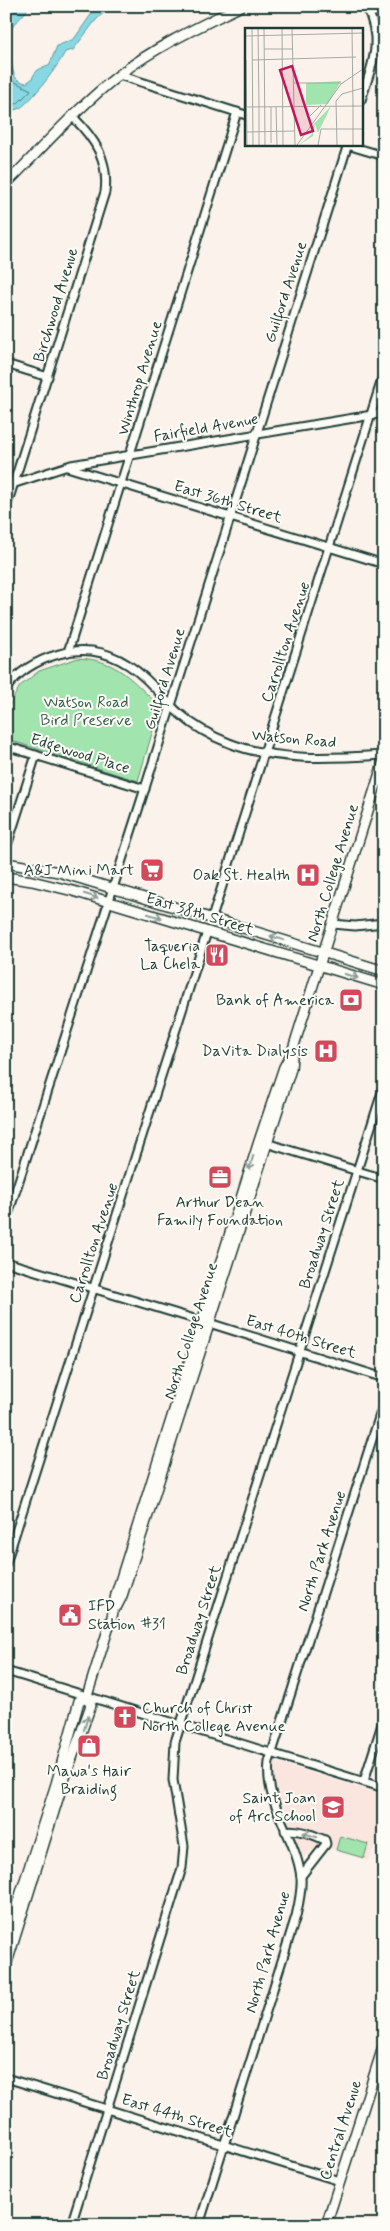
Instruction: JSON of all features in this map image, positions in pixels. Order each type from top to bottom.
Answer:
[{"type":"main road","points":[[6,184],[73,117],[119,75],[151,54],[241,6]]},
{"type":"main road","name":"North College Avenue","points":[[205,1322],[258,1141],[284,1067],[292,1052],[384,760]]},
{"type":"main road","name":"East 38th Street","points":[[6,863],[54,870],[384,970]]},
{"type":"main road","name":"East 38th Street","points":[[6,877],[46,883],[384,985]]},
{"type":"main road","name":"North College Avenue","points":[[6,1938],[51,1799],[80,1701],[87,1696],[112,1617],[116,1594],[205,1322],[291,1069],[292,1052]]},
{"type":"main road","name":"North College Avenue","points":[[6,1966],[58,1798],[92,1705],[87,1696]]},
{"type":"main road","name":"Central Avenue","points":[[326,2225],[384,2044]]},
{"type":"street","points":[[362,97],[376,49],[374,25],[366,6]]},
{"type":"street","points":[[119,75],[245,115]]},
{"type":"street","name":"Winthrop Avenue","points":[[68,652],[238,112]]},
{"type":"street","name":"Birchwood Avenue","points":[[6,508],[106,185],[105,167],[98,148],[86,130],[73,117]]},
{"type":"street","name":"Guilford Avenue","points":[[6,1221],[145,789],[346,145]]},
{"type":"street","points":[[349,145],[384,156]]},
{"type":"street","points":[[6,364],[48,377]]},
{"type":"street","name":"Carrollton Avenue","points":[[212,918],[384,373]]},
{"type":"street","name":"Fairfield Avenue","points":[[6,486],[65,466],[384,413]]},
{"type":"street","name":"East 36th Street","points":[[65,466],[384,564]]},
{"type":"street","name":"Watson Road","points":[[7,685],[34,663],[50,656],[92,650],[123,661],[152,685],[171,706],[190,722],[213,737],[243,748],[265,753],[323,757],[384,755]]},
{"type":"street","name":"Edgewood Place","points":[[6,746],[145,789]]},
{"type":"street","points":[[6,849],[36,755]]},
{"type":"street","points":[[332,924],[355,926],[384,924]]},
{"type":"street","name":"Carrollton Avenue","points":[[6,1563],[207,932]]},
{"type":"street","name":"Broadway Street","points":[[71,2225],[182,1868],[184,1846],[175,1795],[173,1768],[175,1742],[384,1086]]},
{"type":"street","points":[[266,1143],[384,1179]]},
{"type":"street","name":"East 40th Street","points":[[6,1262],[384,1378]]},
{"type":"street","name":"North Park Avenue","points":[[199,2225],[296,1916],[301,1892],[301,1876],[298,1861],[269,1783],[269,1764],[384,1402]]},
{"type":"street","points":[[6,1671],[384,1788]]},
{"type":"street","points":[[364,1781],[384,1718]]},
{"type":"street","points":[[285,1830],[308,1834],[325,1840],[326,1844],[301,1876]]},
{"type":"street","name":"East 44th Street","points":[[6,2078],[340,2180]]},
{"type":"shaded area","name":"Saint Joan of Arc School","points":[[275,1762],[384,1795],[384,1813],[379,1813],[377,1816],[378,1837],[368,1861],[320,1845],[304,1856],[300,1855],[273,1777]]},
{"type":"green space","name":"Watson Road Bird Preserve","points":[[78,658],[115,667],[160,706],[138,781],[6,739],[6,711],[20,686],[39,671]]},
{"type":"green space","points":[[340,1836],[368,1844],[364,1858],[336,1850]]},
{"type":"water","points":[[6,6],[29,6],[12,27],[9,35],[13,70],[18,80],[26,83],[32,79],[38,70],[49,66],[57,46],[74,39],[97,6],[111,6],[96,20],[73,50],[65,52],[38,91],[20,108],[9,111],[6,129]]},
{"type":"place","name":"A&J Mini Mart","points":[[152,870]]},
{"type":"place","name":"Oak St. Health","points":[[308,875]]},
{"type":"place","name":"Taqueria La Chela","points":[[217,955]]},
{"type":"place","name":"Bank of America","points":[[351,1000]]},
{"type":"place","name":"DaVita Dialysis","points":[[326,1051]]},
{"type":"place","name":"Arthur Dean Family Foundation","points":[[220,1177]]},
{"type":"place","name":"IFD Station #31","points":[[70,1615]]},
{"type":"place","name":"Church of Christ North College Avenue","points":[[125,1717]]},
{"type":"place","name":"Mawa's Hair Braiding","points":[[89,1746]]},
{"type":"place","name":"Saint Joan of Arc School","points":[[333,1807]]}]
